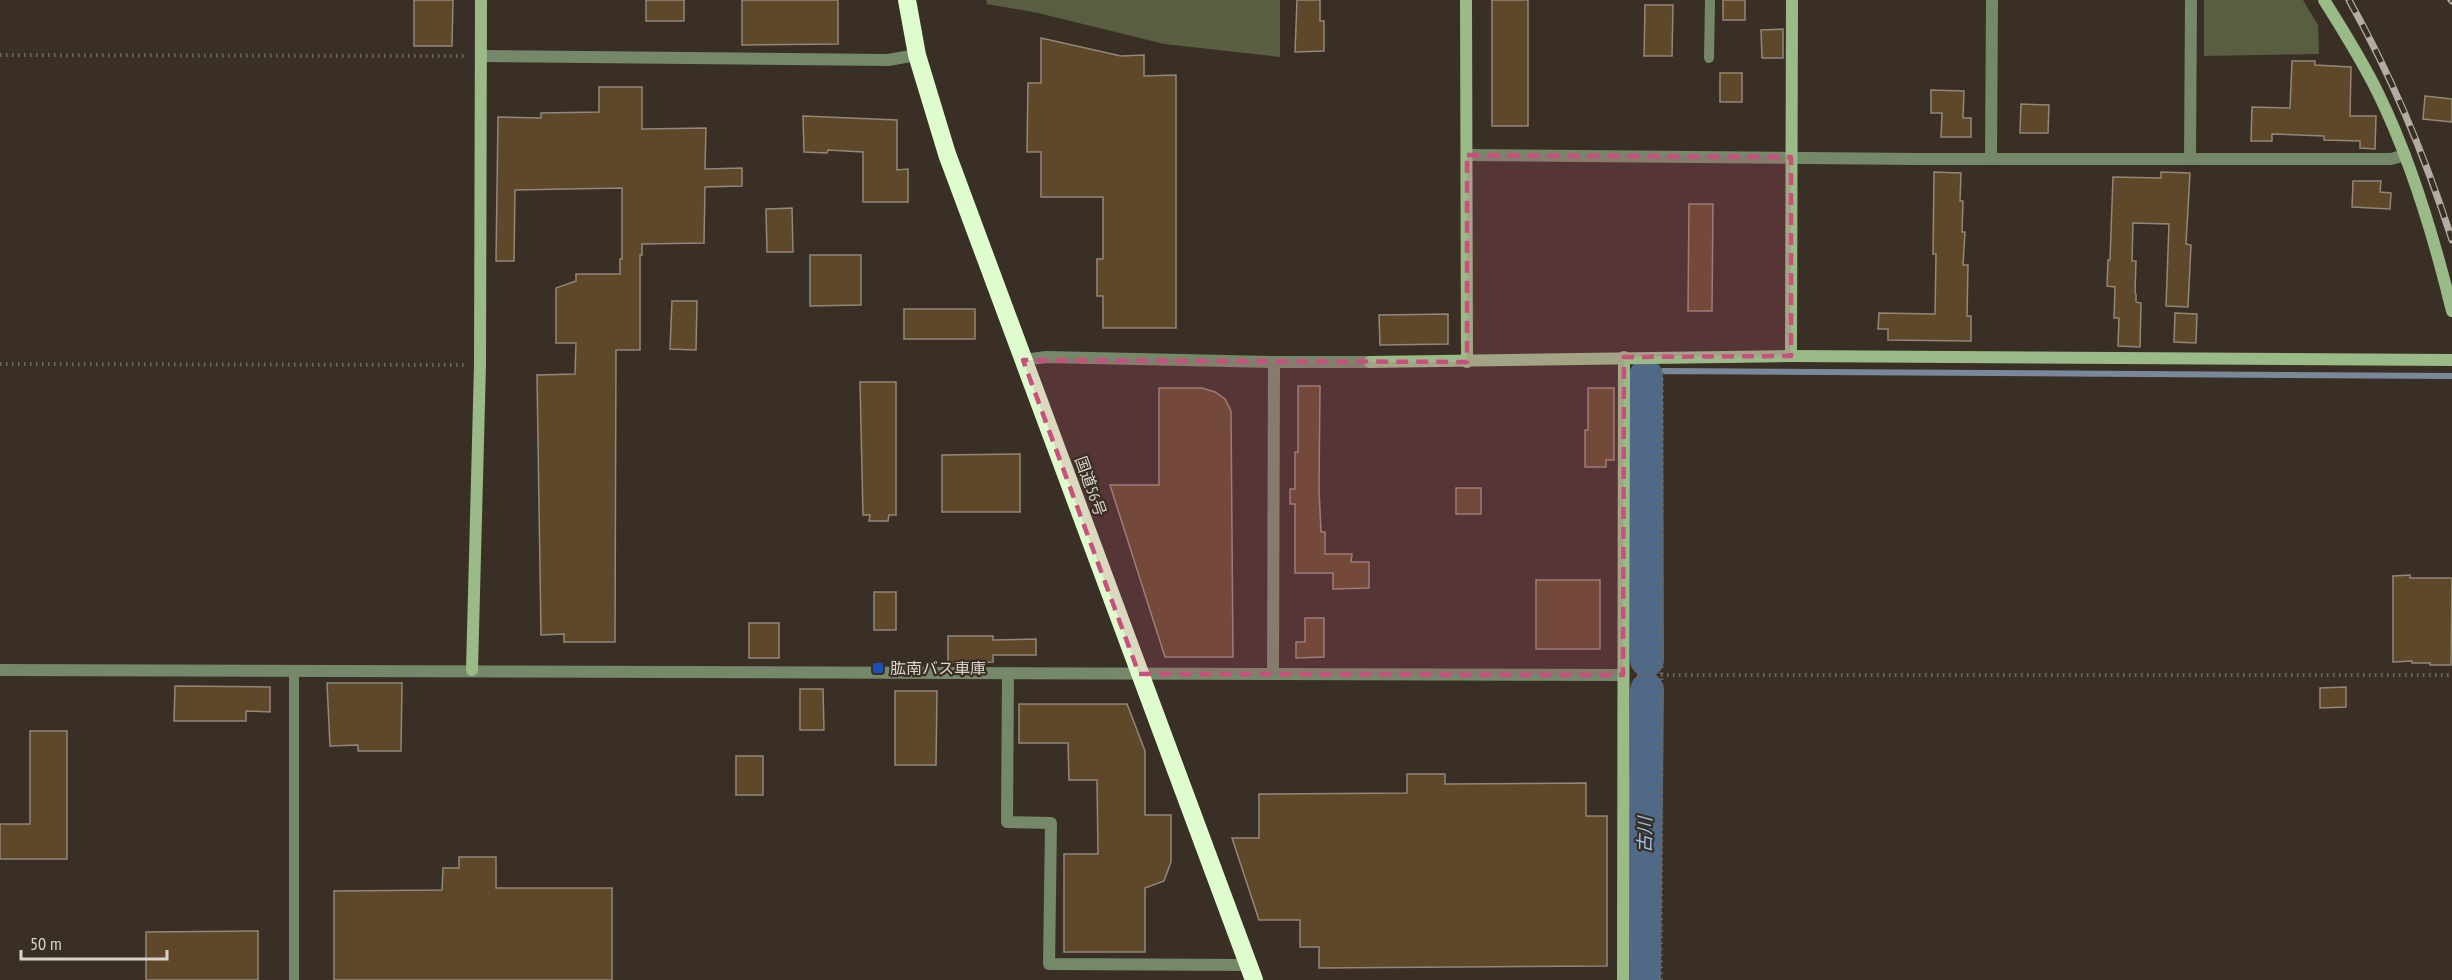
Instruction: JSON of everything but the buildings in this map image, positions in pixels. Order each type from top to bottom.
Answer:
[{"type":"highway","name":"国道56号","points":[[907,0],[917,55],[947,154],[1251,972]]},
{"type":"street","points":[[472,670],[480,365],[481,0]]},
{"type":"street","points":[[1466,0],[1467,362]]},
{"type":"street","points":[[1791,356],[1792,0]]},
{"type":"street","points":[[1991,158],[1992,0]]},
{"type":"street","points":[[2190,159],[2191,0]]},
{"type":"street","points":[[2324,0],[2379,94],[2405,155],[2437,250],[2452,310]]},
{"type":"street","points":[[481,56],[888,60],[917,55]]},
{"type":"street","points":[[1467,155],[2190,159],[2391,159],[2405,155]]},
{"type":"street","points":[[1023,360],[1046,357],[1274,362],[1467,362],[1624,357],[1791,356],[2452,360]]},
{"type":"street","points":[[1623,980],[1624,357]]},
{"type":"street","points":[[1273,674],[1274,362]]},
{"type":"street","points":[[0,670],[1623,675]]},
{"type":"street","points":[[1008,673],[1006,822],[1051,823],[1049,964],[1251,972]]},
{"type":"lane","points":[[1709,58],[1710,0]]},
{"type":"lane","points":[[294,672],[294,980]]},
{"type":"path","points":[[0,55],[481,56]]},
{"type":"path","points":[[0,364],[480,365]]},
{"type":"path","points":[[1661,383],[1661,980]]},
{"type":"path","points":[[1623,675],[2452,675]]},
{"type":"highlighted area","points":[[1467,155],[1791,157],[1791,356],[1624,357],[1623,675],[1139,674],[1023,360],[1467,362]]},
{"type":"green space","points":[[986,0],[1280,0],[1280,57],[1164,44],[1038,13],[987,4]]},
{"type":"green space","points":[[2204,0],[2303,0],[2318,25],[2319,54],[2204,56]]},
{"type":"waterway","points":[[1646,376],[1664,371],[2452,376]]},
{"type":"waterway","name":"古川","points":[[1646,376],[1647,660]]},
{"type":"waterway","name":"古川","points":[[1644,980],[1647,690]]},
{"type":"railway","points":[[2349,0],[2406,117],[2431,178],[2452,240]]},
{"type":"place","name":"肱南バス車庫","points":[[878,668]]}]
